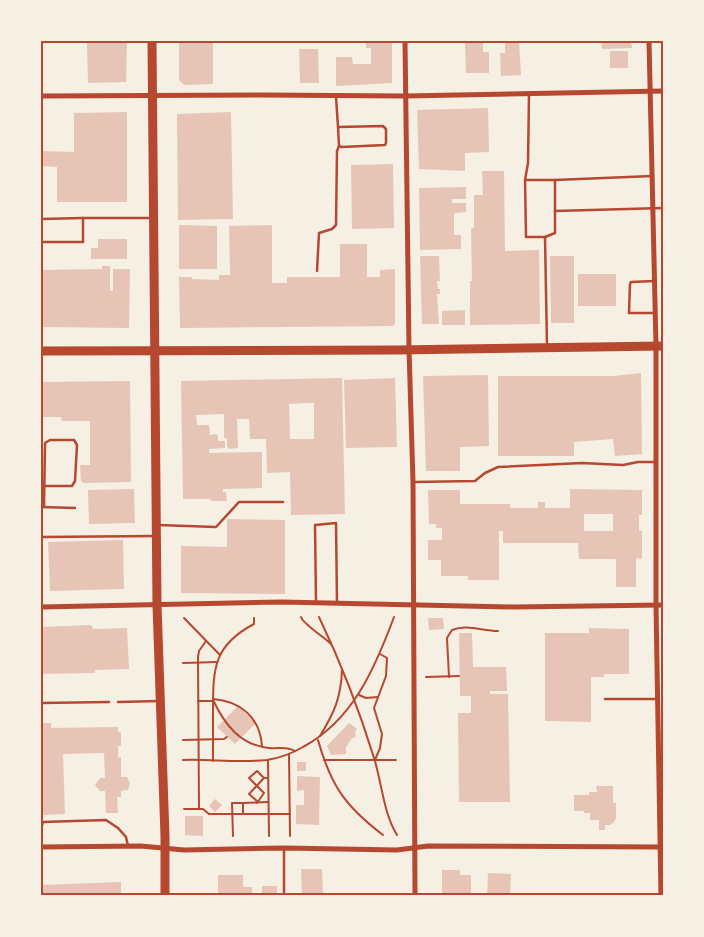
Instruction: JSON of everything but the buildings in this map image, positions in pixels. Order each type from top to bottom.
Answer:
[{"type":"main road","points":[[152,41],[157,605],[165,896]]},
{"type":"main road","points":[[41,351],[660,346]]},
{"type":"street","points":[[405,41],[409,349],[413,482],[416,758],[415,896]]},
{"type":"street","points":[[649,41],[654,281],[660,346],[656,462],[656,605],[662,847],[660,896]]},
{"type":"street","points":[[41,96],[405,96],[663,91]]},
{"type":"street","points":[[41,607],[316,602],[514,607],[663,605]]},
{"type":"street","points":[[41,847],[141,846],[184,850],[284,848],[397,850],[428,846],[662,847]]},
{"type":"lane","points":[[529,94],[528,163],[525,180],[526,237],[545,237],[555,232],[555,180]]},
{"type":"lane","points":[[317,271],[319,233],[336,226],[337,151],[339,146],[336,95]]},
{"type":"lane","points":[[338,127],[383,126],[386,129],[385,145],[339,146]]},
{"type":"lane","points":[[525,180],[652,176]]},
{"type":"lane","points":[[555,211],[663,208]]},
{"type":"lane","points":[[41,242],[83,242],[83,218]]},
{"type":"lane","points":[[41,219],[154,218]]},
{"type":"lane","points":[[545,237],[548,347]]},
{"type":"lane","points":[[654,281],[631,282],[629,313],[656,313]]},
{"type":"lane","points":[[43,486],[72,486],[75,481],[76,444],[74,440],[50,440],[46,443],[43,486],[42,507],[76,508]]},
{"type":"lane","points":[[413,482],[475,480],[498,467],[582,463],[623,465],[638,462],[656,462]]},
{"type":"lane","points":[[157,525],[216,526],[239,502],[283,502]]},
{"type":"lane","points":[[656,507],[663,508]]},
{"type":"lane","points":[[316,602],[315,525],[336,524],[337,603]]},
{"type":"lane","points":[[41,537],[157,536]]},
{"type":"lane","points":[[605,699],[658,699]]},
{"type":"lane","points":[[118,702],[160,700]]},
{"type":"lane","points":[[41,703],[109,702]]},
{"type":"lane","points":[[41,829],[42,822],[106,820],[118,828],[126,837],[128,846]]},
{"type":"lane","points":[[284,848],[284,896]]},
{"type":"path","points":[[301,617],[304,623],[324,636],[333,646]]},
{"type":"path","points":[[319,617],[356,699],[375,760],[389,820],[397,835]]},
{"type":"path","points":[[183,760],[268,760],[289,754],[318,739],[335,725],[356,699],[380,654],[394,617]]},
{"type":"path","points":[[184,618],[220,655]]},
{"type":"path","points":[[213,760],[213,674],[220,655],[236,636],[254,624],[254,618]]},
{"type":"path","points":[[449,676],[447,638],[452,630],[457,628],[478,628],[498,631]]},
{"type":"path","points":[[199,809],[198,663],[199,651],[206,641]]},
{"type":"path","points":[[375,760],[380,748],[382,734],[374,708],[386,676],[387,658],[380,654]]},
{"type":"path","points":[[183,663],[217,662]]},
{"type":"path","points":[[342,668],[339,699],[332,716],[318,739],[333,782],[355,811],[383,835]]},
{"type":"path","points":[[426,677],[459,676]]},
{"type":"path","points":[[358,695],[366,698],[378,697]]},
{"type":"path","points":[[213,700],[220,715],[232,730],[246,741],[262,747],[288,747],[295,751]]},
{"type":"path","points":[[198,701],[230,702],[247,712],[259,729],[262,747]]},
{"type":"path","points":[[183,740],[213,740],[227,737]]},
{"type":"path","points":[[289,754],[290,836]]},
{"type":"path","points":[[268,760],[269,836]]},
{"type":"path","points":[[324,760],[396,760]]},
{"type":"path","points":[[268,778],[264,778],[256,771],[249,778],[264,793],[268,793]]},
{"type":"path","points":[[257,802],[249,794],[264,778]]},
{"type":"path","points":[[257,802],[264,793]]},
{"type":"path","points":[[233,836],[232,803],[268,802]]},
{"type":"path","points":[[243,803],[243,814]]},
{"type":"path","points":[[184,809],[203,809],[209,814],[290,814]]}]
